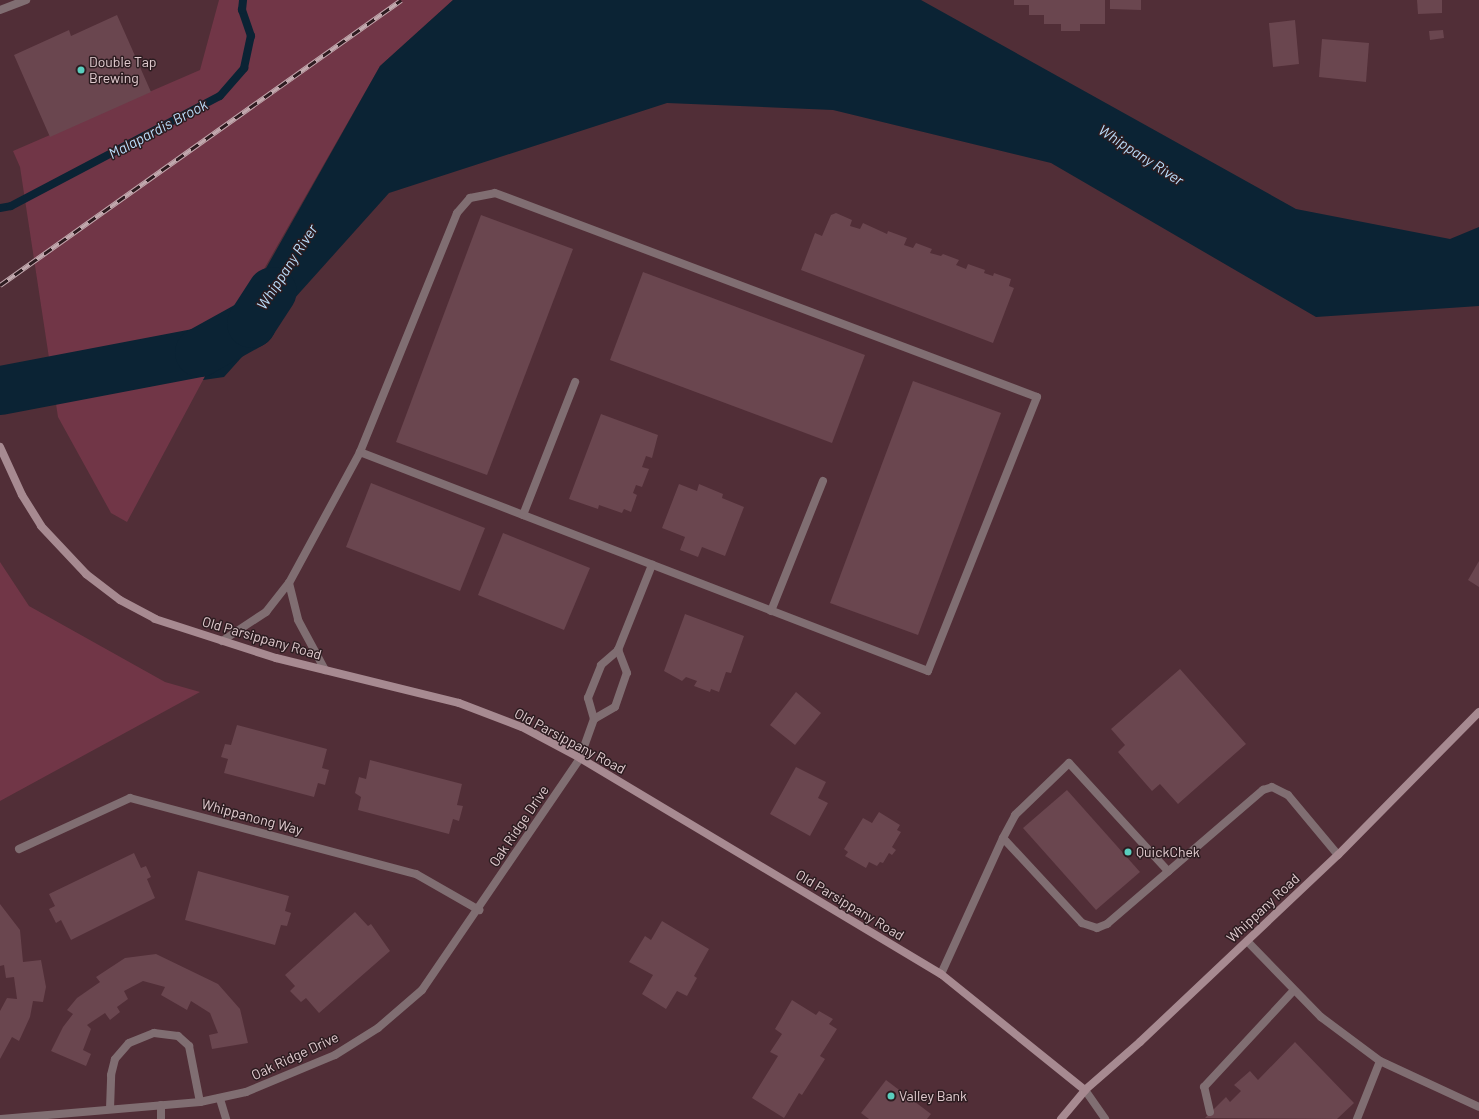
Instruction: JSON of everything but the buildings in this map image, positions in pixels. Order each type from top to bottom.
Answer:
[{"type":"main road","name":"Old Parsippany Road","points":[[0,446],[22,495],[41,526],[86,574],[120,600],[156,619],[276,658],[459,703],[518,725],[580,758],[941,974],[1085,1090]]},
{"type":"main road","name":"Whippany Road","points":[[1061,1119],[1085,1090],[1247,942],[1338,855],[1479,712]]},
{"type":"lane","points":[[0,10],[26,0]]},
{"type":"lane","points":[[222,641],[266,612],[289,583],[360,452],[457,213],[470,198],[495,193],[1037,397],[928,671],[360,452]]},
{"type":"lane","points":[[523,515],[575,382]]},
{"type":"lane","points":[[772,611],[823,481]]},
{"type":"lane","points":[[618,650],[627,673],[615,707],[594,719],[588,698],[601,665],[618,650],[652,565]]},
{"type":"lane","points":[[289,583],[298,620],[325,670]]},
{"type":"lane","name":"Oak Ridge Drive","points":[[2,1119],[220,1099],[286,1077],[335,1054],[378,1028],[422,990],[479,910],[580,758],[594,719]]},
{"type":"lane","points":[[941,974],[1015,815],[1069,763],[1168,871]]},
{"type":"lane","points":[[1003,838],[1088,927],[1097,928],[1107,924],[1257,793],[1272,787],[1288,796],[1338,855]]},
{"type":"lane","name":"Whippanong Way","points":[[19,849],[130,798],[416,874],[479,910]]},
{"type":"lane","points":[[1247,942],[1321,1017],[1380,1061],[1479,1108]]},
{"type":"lane","points":[[1210,1112],[1204,1087],[1294,990]]},
{"type":"lane","points":[[110,1109],[111,1075],[115,1059],[129,1043],[154,1033],[178,1036],[189,1046],[200,1102]]},
{"type":"lane","points":[[1357,1119],[1380,1061]]},
{"type":"lane","points":[[1085,1090],[1105,1119]]},
{"type":"lane","points":[[220,1099],[226,1119]]},
{"type":"lane","points":[[161,1105],[161,1119]]},
{"type":"shaded area","points":[[219,0],[453,0],[380,66],[240,311],[127,522],[111,513],[58,417],[20,167],[13,151],[200,70]]},
{"type":"shaded area","points":[[0,562],[29,606],[165,682],[200,692],[0,801]]},
{"type":"water","points":[[453,0],[921,0],[1296,209],[1450,239],[1479,227],[1479,306],[1316,317],[1051,163],[833,110],[667,103],[389,193],[224,377],[203,380],[380,66]]},
{"type":"waterway","name":"Malapardis Brook","points":[[0,208],[11,206],[220,96],[244,68],[251,36],[242,10],[243,0]]},
{"type":"waterway","name":"Whippany River","points":[[0,390],[199,352],[251,323],[272,291]]},
{"type":"railway","points":[[0,285],[401,0]]},
{"type":"place","name":"Double Tap Brewing","points":[[81,70]]},
{"type":"place","name":"QuickChek","points":[[1128,852]]},
{"type":"place","name":"Valley Bank","points":[[891,1096]]}]
